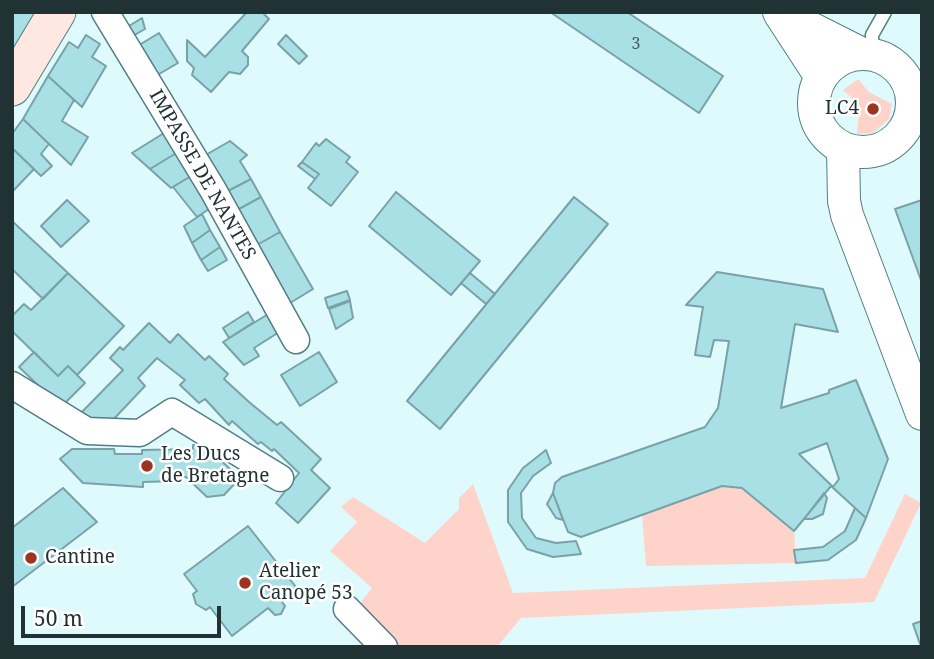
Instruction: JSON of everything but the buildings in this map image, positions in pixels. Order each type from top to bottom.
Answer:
[{"type":"main road","points":[[12,87],[57,12]]},
{"type":"street","name":"IMPASSE DE NANTES","points":[[105,12],[213,190],[296,340]]},
{"type":"street","points":[[779,12],[867,54],[889,60],[916,86],[913,100],[914,126],[898,139],[872,152],[843,149],[832,142],[817,121],[813,106],[821,77],[842,58],[867,54]]},
{"type":"street","points":[[779,12],[821,77]]},
{"type":"street","points":[[843,149],[844,201],[847,215],[922,414]]},
{"type":"street","points":[[12,385],[87,431],[140,433],[172,412],[280,478]]},
{"type":"street","points":[[347,609],[384,647]]},
{"type":"lane","points":[[867,54],[872,35],[885,12]]},
{"type":"shaded area","points":[[858,79],[869,92],[892,104],[889,119],[873,133],[857,134],[859,112],[851,97],[843,90]]},
{"type":"shaded area","points":[[473,484],[513,593],[865,578],[905,494],[921,503],[874,602],[521,618],[497,647],[399,647],[358,606],[372,588],[330,551],[357,522],[341,507],[353,497],[425,543],[459,509],[459,498]]},
{"type":"shaded area","points":[[722,486],[742,488],[794,531],[796,563],[646,566],[642,514]]},
{"type":"place","name":"LC4","points":[[873,109]]},
{"type":"place","name":"Les Ducs de Bretagne","points":[[147,466]]},
{"type":"place","name":"Cantine","points":[[31,558]]},
{"type":"place","name":"Atelier Canopé 53","points":[[245,583]]}]
